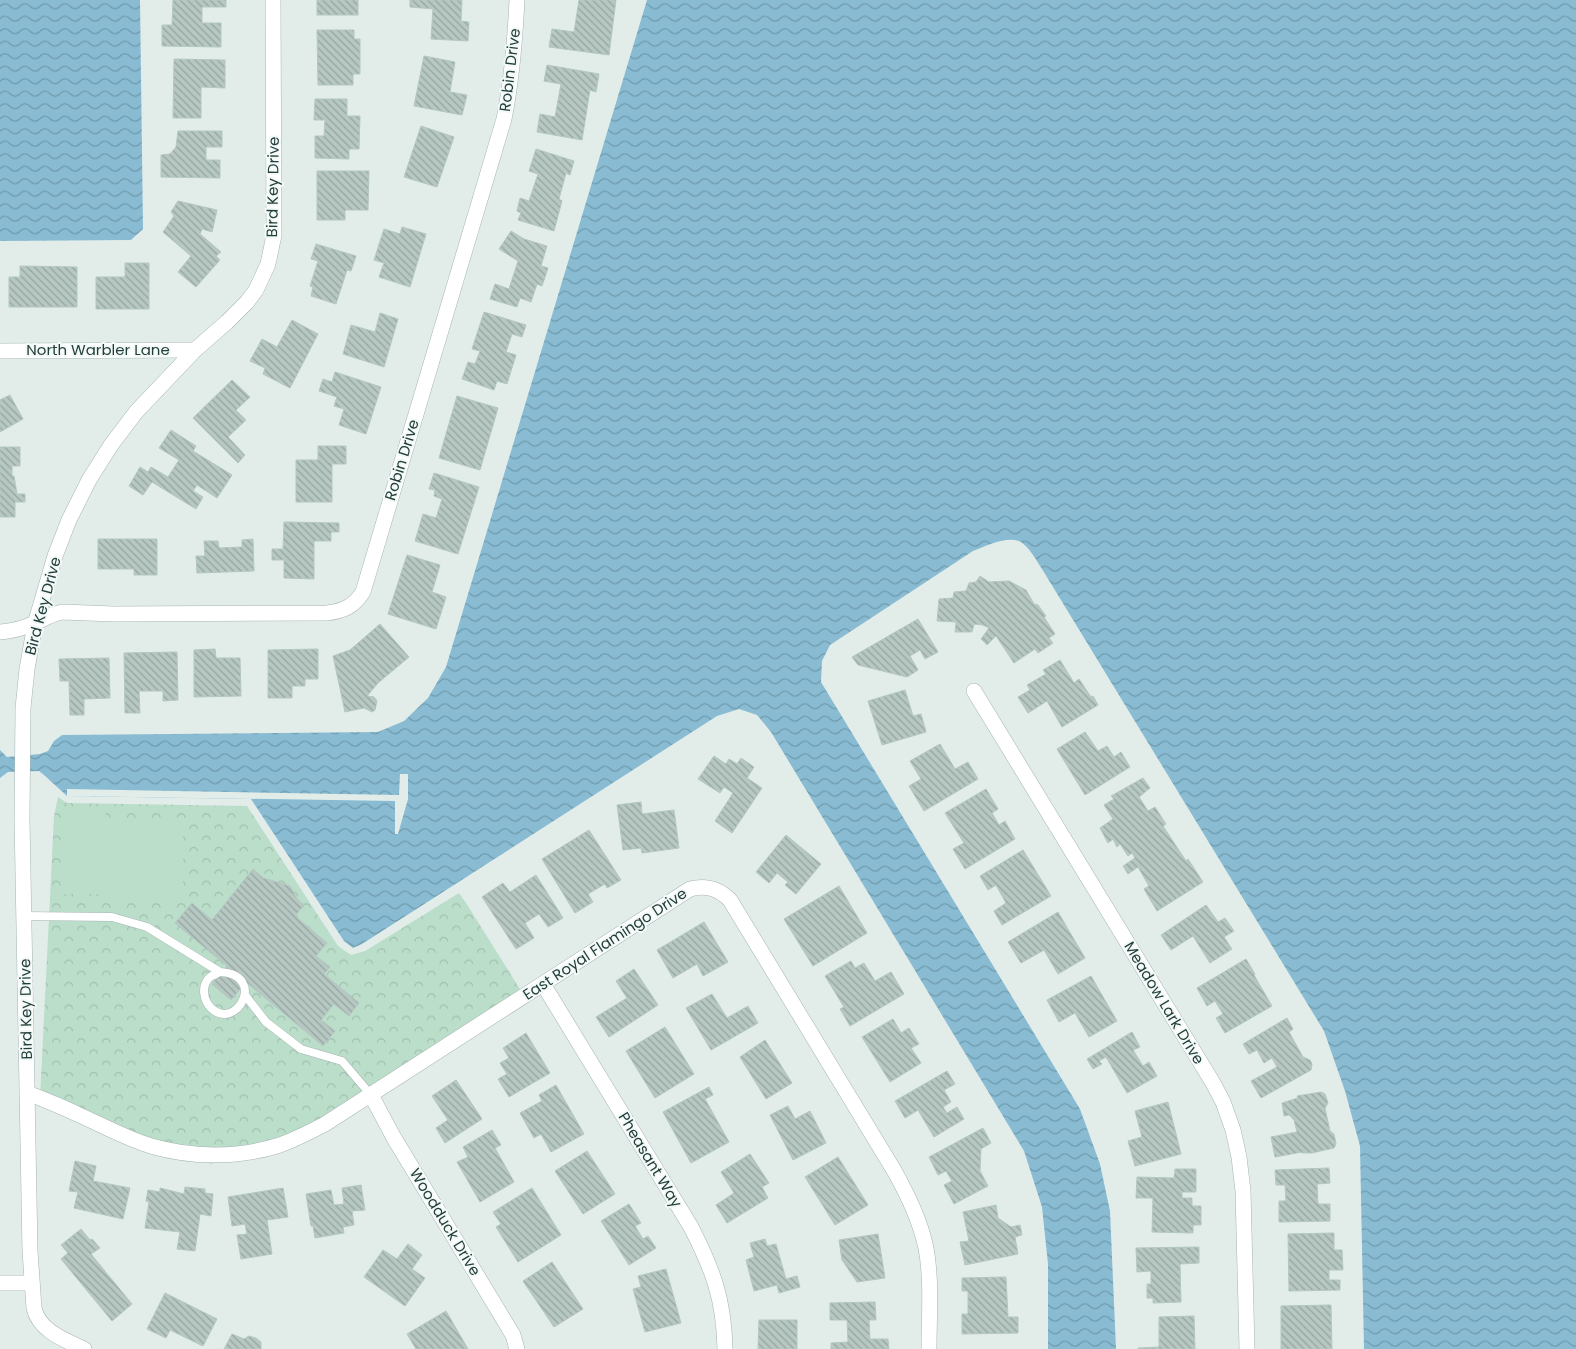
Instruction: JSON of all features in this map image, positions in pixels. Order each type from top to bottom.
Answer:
[{"type":"street","name":"Bird Key Drive","points":[[84,1349],[51,1331],[40,1322],[34,1308],[30,1251],[22,819],[23,708],[27,669],[35,624],[55,556],[90,480],[111,445],[136,412],[195,350],[227,322],[252,296],[262,279],[272,251],[274,235],[273,0]]},
{"type":"street","name":"Robin Drive","points":[[0,632],[15,631],[62,612],[114,614],[327,613],[338,612],[357,600],[363,592],[504,119],[510,89],[517,0]]},
{"type":"street","name":"North Warbler Lane","points":[[0,350],[195,350]]},
{"type":"street","name":"Meadow Lark Drive","points":[[974,691],[1223,1102],[1233,1130],[1240,1166],[1243,1201],[1247,1349]]},
{"type":"street","name":"East Royal Flamingo Drive","points":[[28,1093],[120,1134],[152,1146],[187,1153],[223,1155],[259,1150],[293,1140],[325,1124],[371,1095],[690,889],[700,887],[713,888],[722,892],[730,900],[909,1197],[919,1225],[928,1263],[929,1349]]},
{"type":"street","name":"Pheasant Way","points":[[543,984],[691,1227],[713,1273],[722,1306],[725,1349]]},
{"type":"street","name":"Woodduck Drive","points":[[371,1095],[399,1146],[514,1335],[517,1349]]},
{"type":"street","points":[[0,1283],[32,1283]]},
{"type":"lane","points":[[24,916],[112,917],[147,927],[220,972],[230,973],[239,978],[244,986],[246,995],[266,1022],[301,1049],[342,1061],[371,1095]]},
{"type":"lane","points":[[220,972],[209,978],[203,990],[206,1003],[215,1012],[228,1014],[240,1007],[246,995]]},
{"type":"green space","points":[[58,797],[67,803],[247,806],[338,946],[351,955],[365,951],[459,893],[525,997],[261,1153],[211,1164],[107,1134],[40,1098],[54,816]]},
{"type":"green space","points":[[105,809],[106,820],[183,819],[183,902],[105,902],[105,894],[64,894],[63,810]]},
{"type":"water","points":[[0,0],[140,0],[143,229],[131,240],[0,241]]},
{"type":"water","points":[[647,0],[1576,0],[1576,1349],[1364,1349],[1360,1146],[1345,1091],[1324,1031],[1042,569],[1029,550],[1019,541],[1002,541],[973,551],[830,645],[822,661],[821,682],[1080,1109],[1100,1164],[1110,1211],[1116,1349],[1048,1349],[1048,1264],[1042,1207],[1024,1151],[771,732],[757,715],[739,709],[717,716],[353,948],[344,941],[251,799],[67,796],[39,771],[8,772],[0,778],[0,750],[7,757],[40,754],[48,751],[54,741],[62,735],[378,732],[404,721],[428,698],[446,667]]},
{"type":"pier","points":[[400,774],[408,774],[408,799],[398,834],[395,834],[395,801],[67,796],[67,789],[399,795]]},
{"type":"building","points":[[173,0],[226,0],[226,7],[202,7],[202,23],[221,23],[221,47],[162,46],[162,25],[172,25]]},
{"type":"building","points":[[317,0],[358,0],[358,15],[317,15]]},
{"type":"building","points":[[410,0],[462,0],[461,21],[469,22],[468,41],[431,39],[433,9],[410,7]]},
{"type":"building","points":[[579,0],[616,0],[609,55],[549,47],[552,29],[574,32]]},
{"type":"building","points":[[317,30],[354,30],[354,39],[360,39],[360,74],[353,74],[353,85],[318,85]]},
{"type":"building","points":[[424,56],[455,62],[450,92],[467,95],[462,115],[414,106]]},
{"type":"building","points":[[174,59],[225,60],[225,88],[201,87],[201,118],[173,118]]},
{"type":"building","points":[[547,65],[599,74],[596,92],[590,90],[582,140],[537,132],[540,114],[555,117],[561,84],[544,81]]},
{"type":"building","points":[[315,99],[347,99],[347,116],[360,116],[359,149],[349,149],[349,159],[315,158],[315,136],[324,136],[325,120],[314,120]]},
{"type":"building","points":[[421,126],[454,137],[437,187],[404,177]]},
{"type":"building","points":[[178,131],[222,131],[222,147],[206,147],[206,160],[220,160],[220,178],[161,177],[161,155],[170,154],[176,147]]},
{"type":"building","points":[[536,149],[574,161],[570,175],[566,173],[559,199],[562,201],[554,231],[518,220],[521,213],[517,211],[520,198],[529,201],[538,174],[529,171]]},
{"type":"building","points":[[317,171],[369,171],[368,210],[345,210],[345,220],[317,220]]},
{"type":"building","points":[[178,201],[217,210],[212,232],[202,229],[200,234],[221,252],[216,256],[220,260],[196,287],[178,272],[191,256],[163,232],[174,216],[171,212]]},
{"type":"building","points":[[402,227],[426,234],[410,287],[379,277],[384,263],[374,260],[384,229],[400,234]]},
{"type":"building","points":[[511,231],[524,239],[547,246],[541,266],[548,268],[542,286],[537,284],[531,302],[520,298],[517,307],[490,299],[495,284],[509,289],[518,261],[499,249]]},
{"type":"building","points":[[316,244],[356,256],[351,271],[347,270],[336,304],[311,296],[313,287],[310,286],[318,261],[311,259]]},
{"type":"building","points":[[125,263],[149,263],[149,309],[96,309],[96,277],[125,277]]},
{"type":"building","points":[[20,266],[77,267],[77,307],[9,307],[9,277],[20,277]]},
{"type":"building","points":[[484,312],[526,325],[522,337],[512,334],[506,352],[516,355],[507,384],[497,381],[494,390],[462,379],[468,362],[475,364],[480,351],[472,349]]},
{"type":"building","points":[[380,313],[398,319],[384,367],[343,354],[351,325],[375,332]]},
{"type":"building","points":[[292,320],[318,334],[290,388],[263,374],[265,368],[250,361],[262,339],[277,347]]},
{"type":"building","points":[[335,372],[381,387],[366,434],[339,425],[344,409],[334,406],[337,397],[319,391],[323,379],[332,382]]},
{"type":"building","points":[[232,380],[250,397],[236,410],[246,420],[228,437],[245,455],[238,463],[193,418]]},
{"type":"building","points":[[10,395],[23,419],[0,432],[0,400]]},
{"type":"building","points":[[457,396],[498,408],[480,470],[439,458]]},
{"type":"building","points":[[171,430],[196,446],[193,451],[232,475],[217,498],[197,485],[193,491],[203,497],[196,509],[152,482],[143,495],[129,486],[140,467],[148,472],[151,467],[168,477],[179,460],[159,448]]},
{"type":"building","points":[[318,446],[346,446],[346,464],[332,464],[332,502],[296,502],[296,460],[318,460]]},
{"type":"building","points":[[0,447],[20,447],[20,466],[12,466],[12,476],[14,476],[17,494],[25,494],[25,502],[15,502],[15,517],[0,517]]},
{"type":"building","points":[[434,473],[479,487],[458,554],[415,541],[423,514],[436,518],[442,499],[434,496],[435,490],[429,489]]},
{"type":"building","points":[[284,522],[339,523],[339,532],[331,532],[331,541],[314,541],[314,579],[284,578],[284,560],[272,560],[272,549],[283,549]]},
{"type":"building","points":[[98,539],[157,539],[157,575],[134,575],[134,569],[98,569]]},
{"type":"building","points":[[253,539],[254,571],[197,573],[196,556],[205,556],[204,541],[218,541],[219,548],[242,547],[242,540]]},
{"type":"building","points":[[407,555],[440,565],[432,592],[446,597],[436,629],[388,614]]},
{"type":"building","points":[[980,576],[989,582],[1009,581],[1026,590],[1034,604],[1038,605],[1046,616],[1044,617],[1055,634],[1049,638],[1053,643],[1038,653],[1035,649],[1014,663],[996,636],[987,645],[981,639],[989,628],[974,624],[972,632],[955,632],[956,622],[937,621],[939,599],[953,598],[954,592],[966,591],[969,583],[976,582]]},
{"type":"building","points":[[918,619],[938,652],[925,659],[920,650],[910,656],[918,670],[907,677],[858,665],[852,657]]},
{"type":"building","points":[[380,624],[409,657],[378,683],[367,696],[374,697],[377,701],[375,710],[372,712],[364,708],[345,712],[333,656],[350,650]]},
{"type":"building","points":[[215,649],[216,658],[240,658],[241,696],[194,697],[194,650]]},
{"type":"building","points":[[318,649],[318,679],[305,679],[305,686],[292,686],[292,698],[268,698],[268,650]]},
{"type":"building","points":[[177,652],[178,700],[163,701],[163,691],[139,691],[140,713],[125,713],[124,653]]},
{"type":"building","points":[[109,658],[110,698],[84,699],[84,715],[70,715],[69,681],[60,681],[59,659]]},
{"type":"building","points":[[1060,660],[1074,683],[1079,679],[1098,705],[1062,727],[1047,701],[1028,713],[1018,697],[1030,690],[1027,685],[1046,674],[1043,670]]},
{"type":"building","points":[[905,690],[913,716],[921,714],[926,732],[882,745],[868,701]]},
{"type":"building","points":[[1085,732],[1098,751],[1107,746],[1114,757],[1121,752],[1130,767],[1085,795],[1057,749]]},
{"type":"building","points":[[940,744],[955,769],[968,762],[978,779],[924,811],[909,786],[921,779],[910,761]]},
{"type":"building","points":[[714,756],[726,764],[729,759],[737,764],[741,758],[754,767],[747,778],[762,788],[732,833],[715,821],[733,793],[724,787],[720,793],[698,779]]},
{"type":"building","points":[[1143,778],[1150,788],[1139,797],[1148,811],[1155,807],[1166,824],[1163,826],[1186,861],[1188,859],[1203,882],[1157,911],[1144,889],[1149,886],[1138,867],[1128,874],[1123,866],[1135,858],[1132,853],[1128,856],[1120,844],[1117,847],[1113,839],[1108,843],[1100,828],[1113,819],[1104,805],[1114,799],[1111,796]]},
{"type":"building","points":[[986,789],[998,809],[992,813],[999,825],[1005,821],[1015,839],[965,869],[953,849],[964,843],[945,813]]},
{"type":"building","points":[[641,802],[642,814],[674,810],[679,848],[642,853],[641,848],[623,850],[617,805]]},
{"type":"building","points":[[589,830],[621,880],[607,888],[605,884],[588,894],[593,902],[575,913],[542,859]]},
{"type":"building","points":[[786,835],[821,864],[796,894],[785,885],[788,882],[777,873],[769,883],[756,872]]},
{"type":"building","points":[[1023,850],[1051,896],[1002,925],[994,911],[1006,903],[996,885],[988,890],[980,876]]},
{"type":"building","points":[[253,869],[263,878],[290,886],[297,899],[304,905],[295,916],[327,943],[316,956],[330,967],[324,974],[359,1003],[349,1016],[334,1004],[321,1020],[335,1031],[323,1046],[246,982],[231,1000],[212,984],[227,966],[175,923],[192,903],[212,920]]},
{"type":"building","points":[[536,875],[563,918],[548,927],[539,914],[525,923],[534,938],[516,949],[482,897],[503,883],[510,892]]},
{"type":"building","points":[[839,886],[867,933],[813,966],[784,919]]},
{"type":"building","points":[[1206,905],[1218,922],[1225,918],[1234,931],[1224,937],[1232,949],[1210,963],[1193,936],[1171,950],[1161,935]]},
{"type":"building","points":[[1058,912],[1085,958],[1058,974],[1044,950],[1021,963],[1008,942]]},
{"type":"building","points":[[704,922],[728,962],[703,976],[697,964],[673,978],[657,950]]},
{"type":"building","points":[[1246,959],[1272,1006],[1225,1033],[1216,1018],[1223,1014],[1215,1001],[1207,1006],[1197,988]]},
{"type":"building","points":[[851,961],[855,968],[864,963],[875,981],[891,972],[904,994],[850,1026],[840,1009],[844,1007],[825,976]]},
{"type":"building","points":[[634,969],[658,1005],[609,1037],[596,1017],[627,998],[616,981]]},
{"type":"building","points":[[1091,976],[1117,1021],[1089,1037],[1075,1013],[1059,1022],[1047,1000]]},
{"type":"building","points":[[712,994],[727,1018],[748,1006],[758,1023],[711,1050],[686,1008]]},
{"type":"building","points":[[1287,1018],[1293,1029],[1289,1032],[1303,1057],[1310,1060],[1312,1064],[1311,1070],[1261,1098],[1251,1081],[1277,1067],[1272,1058],[1264,1063],[1257,1050],[1249,1054],[1243,1044]]},
{"type":"building","points":[[893,1019],[901,1033],[909,1028],[919,1044],[911,1048],[921,1063],[890,1082],[862,1037]]},
{"type":"building","points":[[665,1027],[694,1074],[655,1098],[626,1051]]},
{"type":"building","points":[[1132,1032],[1140,1047],[1133,1050],[1143,1066],[1149,1062],[1157,1076],[1127,1093],[1106,1057],[1099,1061],[1102,1064],[1093,1069],[1087,1059]]},
{"type":"building","points":[[526,1033],[550,1073],[509,1097],[498,1079],[507,1074],[500,1063],[509,1058],[503,1048]]},
{"type":"building","points":[[765,1040],[792,1083],[766,1099],[740,1057]]},
{"type":"building","points":[[947,1071],[955,1084],[944,1090],[951,1102],[943,1107],[947,1113],[957,1107],[964,1119],[934,1137],[918,1110],[905,1118],[895,1101]]},
{"type":"building","points":[[456,1080],[482,1119],[445,1143],[436,1128],[448,1120],[432,1096]]},
{"type":"building","points":[[556,1085],[584,1134],[551,1152],[541,1134],[534,1138],[520,1113],[542,1101],[539,1095]]},
{"type":"building","points":[[709,1087],[713,1095],[705,1099],[729,1142],[691,1163],[663,1112]]},
{"type":"building","points":[[1321,1092],[1325,1094],[1328,1103],[1325,1108],[1330,1131],[1334,1134],[1336,1144],[1334,1148],[1312,1153],[1302,1152],[1275,1157],[1271,1137],[1297,1132],[1294,1120],[1289,1115],[1284,1116],[1282,1103],[1298,1098],[1297,1096]]},
{"type":"building","points":[[1168,1102],[1181,1154],[1135,1166],[1128,1141],[1142,1137],[1135,1111]]},
{"type":"building","points":[[788,1106],[795,1119],[810,1111],[826,1143],[793,1160],[770,1115]]},
{"type":"building","points":[[983,1128],[991,1143],[981,1149],[980,1171],[988,1186],[954,1204],[944,1185],[952,1181],[946,1171],[938,1175],[929,1157]]},
{"type":"building","points":[[492,1130],[501,1145],[495,1148],[514,1182],[480,1202],[457,1162],[468,1157],[463,1147]]},
{"type":"building","points":[[587,1151],[615,1194],[583,1214],[555,1171]]},
{"type":"building","points":[[750,1154],[769,1183],[762,1187],[768,1198],[727,1223],[716,1205],[734,1193],[721,1172]]},
{"type":"building","points":[[838,1157],[868,1205],[835,1225],[805,1177]]},
{"type":"building","points":[[75,1161],[96,1166],[93,1181],[130,1188],[123,1219],[74,1208],[78,1192],[69,1191]]},
{"type":"building","points":[[1329,1168],[1330,1183],[1317,1184],[1318,1204],[1330,1204],[1330,1221],[1279,1222],[1279,1201],[1286,1201],[1285,1185],[1276,1185],[1275,1170]]},
{"type":"building","points":[[1175,1169],[1196,1169],[1196,1192],[1182,1192],[1182,1198],[1192,1198],[1192,1206],[1201,1206],[1201,1225],[1193,1225],[1193,1233],[1152,1232],[1153,1198],[1136,1198],[1137,1177],[1174,1178]]},
{"type":"building","points":[[361,1185],[365,1210],[352,1211],[354,1225],[343,1227],[344,1233],[315,1238],[313,1226],[311,1226],[306,1194],[331,1190],[334,1205],[344,1204],[342,1188]]},
{"type":"building","points":[[185,1187],[205,1189],[205,1193],[213,1194],[211,1216],[200,1214],[195,1251],[177,1249],[180,1232],[145,1228],[149,1202],[146,1201],[148,1190],[160,1192],[160,1188],[184,1194]]},
{"type":"building","points":[[283,1188],[288,1217],[267,1220],[272,1254],[241,1259],[237,1235],[247,1234],[245,1224],[232,1226],[228,1197]]},
{"type":"building","points":[[532,1188],[561,1235],[518,1262],[496,1227],[501,1224],[493,1212]]},
{"type":"building","points":[[629,1204],[641,1223],[635,1226],[643,1239],[648,1236],[656,1248],[629,1265],[601,1221]]},
{"type":"building","points":[[996,1205],[998,1218],[1011,1227],[1020,1225],[1022,1235],[1015,1237],[1018,1254],[965,1265],[960,1242],[969,1241],[963,1212]]},
{"type":"building","points":[[81,1229],[100,1248],[91,1254],[132,1304],[112,1321],[61,1259],[68,1253],[61,1245]]},
{"type":"building","points":[[1334,1233],[1334,1250],[1342,1250],[1343,1270],[1329,1270],[1329,1280],[1340,1280],[1340,1290],[1289,1291],[1288,1234]]},
{"type":"building","points":[[878,1234],[885,1278],[857,1282],[842,1260],[839,1240]]},
{"type":"building","points":[[765,1239],[767,1246],[776,1244],[786,1279],[797,1276],[800,1287],[779,1293],[777,1285],[754,1291],[746,1260],[754,1257],[750,1243]]},
{"type":"building","points":[[408,1244],[422,1255],[412,1269],[425,1278],[405,1306],[364,1277],[383,1250],[397,1259]]},
{"type":"building","points":[[1199,1247],[1199,1263],[1180,1264],[1181,1302],[1153,1303],[1153,1298],[1147,1298],[1147,1284],[1151,1284],[1151,1271],[1137,1272],[1136,1248]]},
{"type":"building","points":[[552,1262],[583,1309],[554,1327],[523,1281]]},
{"type":"building","points":[[666,1269],[681,1323],[645,1332],[633,1289],[641,1287],[638,1276]]},
{"type":"building","points":[[1006,1277],[1008,1317],[1018,1317],[1018,1333],[962,1334],[962,1314],[968,1314],[968,1291],[962,1291],[962,1278]]},
{"type":"building","points":[[165,1293],[217,1319],[203,1346],[170,1330],[166,1338],[147,1329]]},
{"type":"building","points":[[875,1302],[876,1320],[869,1320],[870,1339],[888,1339],[889,1349],[831,1349],[831,1343],[848,1342],[847,1320],[830,1320],[830,1303]]},
{"type":"building","points":[[1331,1305],[1332,1349],[1281,1349],[1281,1306]]},
{"type":"building","points":[[446,1311],[468,1349],[416,1349],[407,1334]]},
{"type":"building","points":[[1194,1316],[1195,1349],[1138,1349],[1159,1347],[1159,1317]]},
{"type":"building","points":[[759,1320],[797,1320],[797,1349],[758,1349]]},
{"type":"building","points":[[232,1334],[244,1339],[249,1336],[256,1338],[261,1342],[261,1349],[224,1349]]}]
